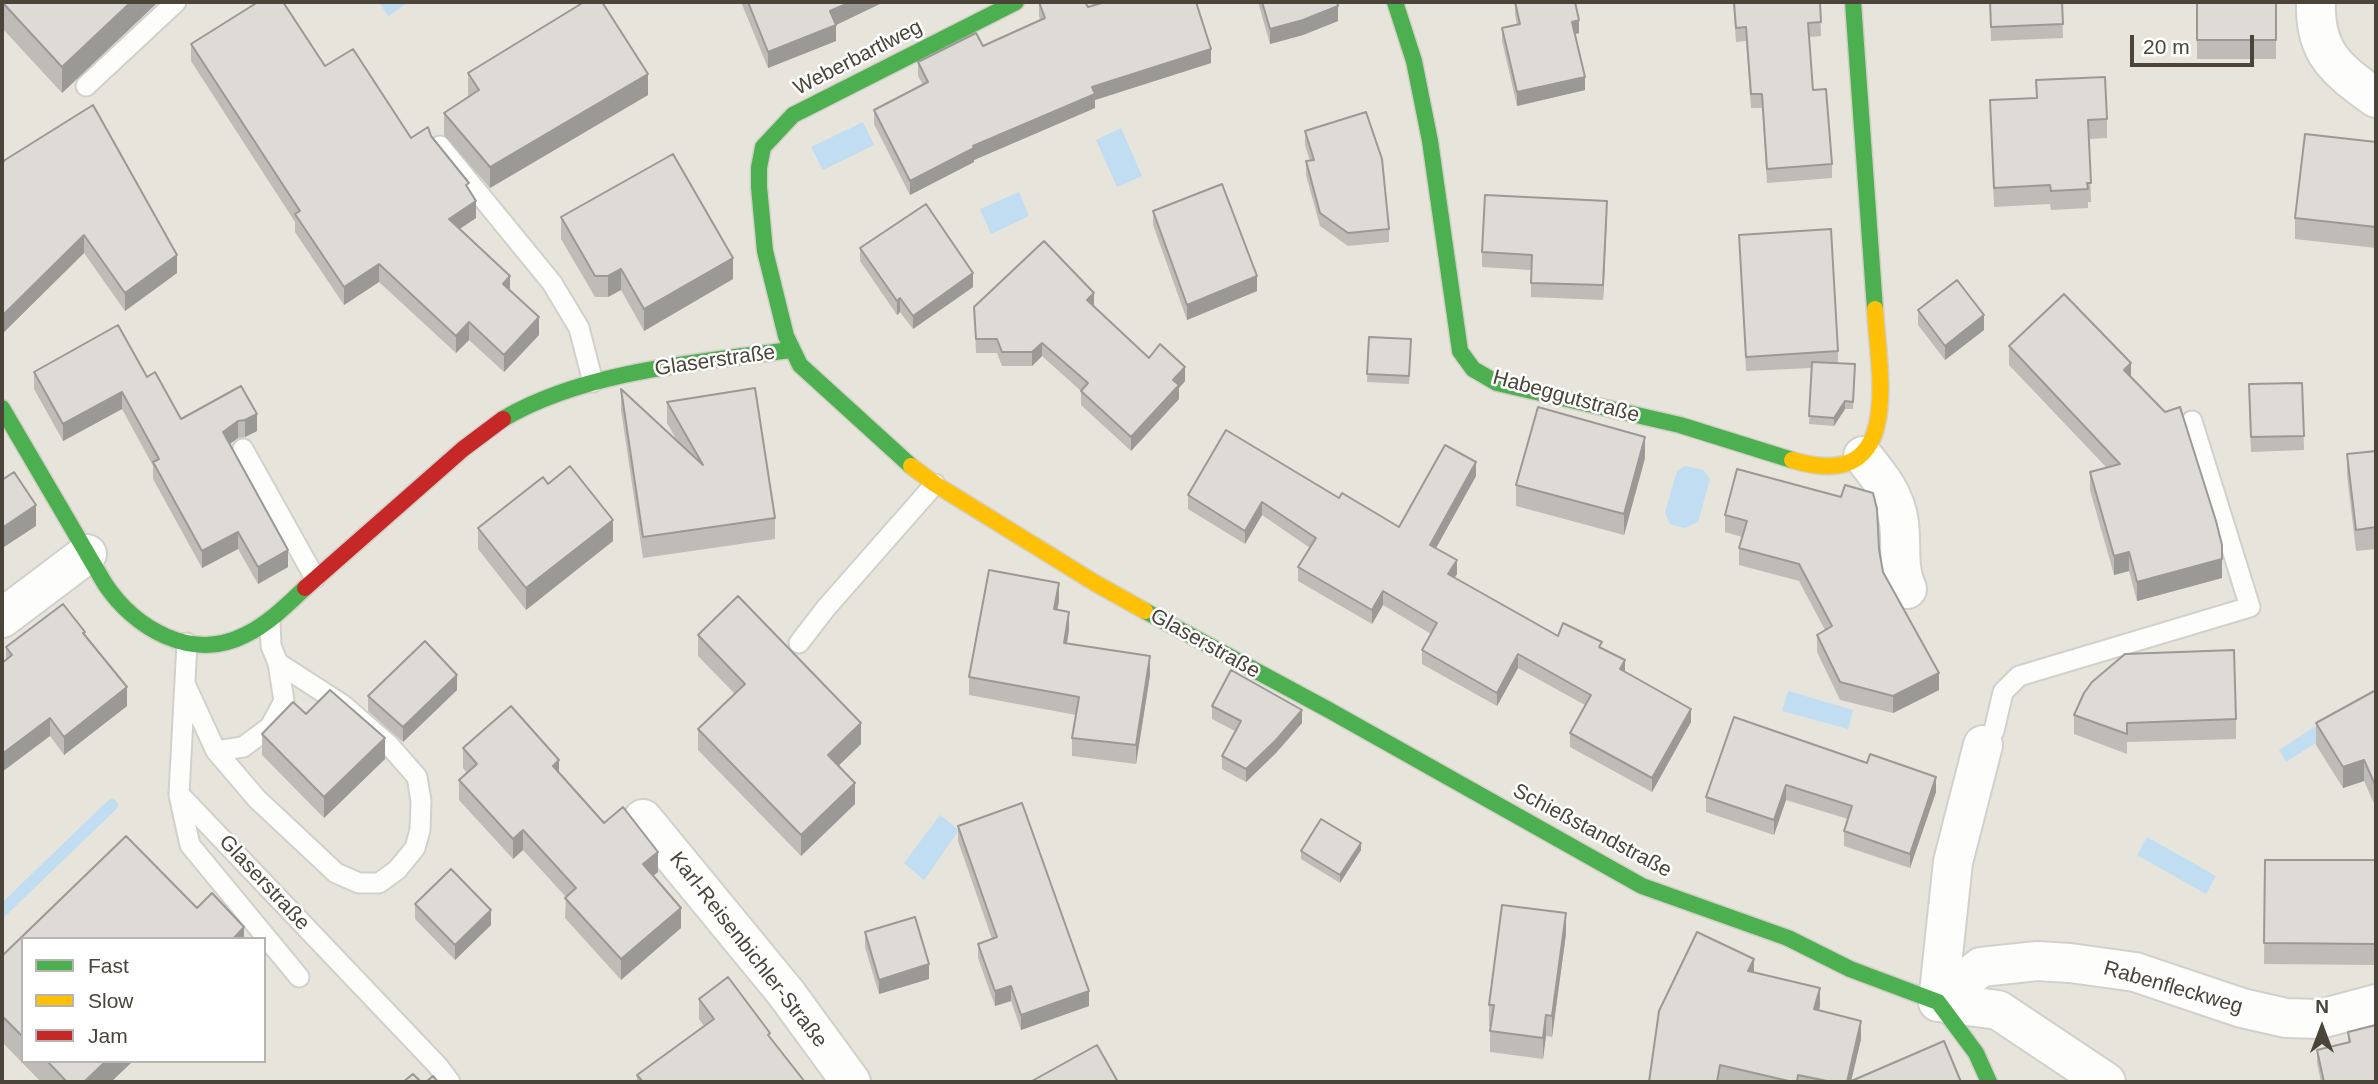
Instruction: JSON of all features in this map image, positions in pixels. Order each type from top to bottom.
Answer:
[{"type":"street","name":"Weberbartlweg","points":[[791,350],[775,297],[761,228],[759,168],[763,147],[793,115],[1016,2]]},
{"type":"street","name":"Habeggutstraße","points":[[1395,2],[1414,61],[1430,141],[1460,351],[1474,369],[1497,383],[1680,425],[1803,463],[1836,466],[1863,456]]},
{"type":"street","points":[[1853,2],[1881,398],[1874,439],[1863,456],[1880,477],[1896,506],[1902,578],[1907,589]]},
{"type":"street","points":[[2316,2],[2315,22],[2319,40],[2336,68],[2376,98]]},
{"type":"street","name":"Glaserstraße","points":[[2,408],[119,604],[159,634],[187,643],[217,644],[232,641],[270,622],[315,578],[409,495],[504,418],[593,383],[674,365],[791,350],[800,365],[888,446],[934,484],[1095,583],[1269,680]]},
{"type":"street","points":[[2,618],[87,554]]},
{"type":"street","name":"Schießstandstraße","points":[[1269,680],[1326,709],[1642,886],[1787,938],[1850,969],[1938,1002]]},
{"type":"street","points":[[1983,745],[1957,839],[1951,873],[1938,1002],[1976,1053],[1989,1082]]},
{"type":"street","name":"Karl-Reisenbichler-Straße","points":[[643,819],[786,993],[851,1082]]},
{"type":"street","name":"Rabenfleckweg","points":[[1938,1002],[1981,967],[2037,961],[2070,962],[2135,972],[2242,1008],[2286,1018],[2320,1019],[2376,1004]]},
{"type":"street","points":[[1938,1002],[1998,1010],[2106,1082]]},
{"type":"lane","points":[[86,86],[176,2]]},
{"type":"lane","points":[[440,146],[552,283],[579,328],[593,383]]},
{"type":"lane","points":[[1983,745],[1994,731],[2003,692],[2019,676],[2250,607],[2192,421]]},
{"type":"lane","points":[[243,449],[315,578]]},
{"type":"lane","points":[[799,643],[934,484]]},
{"type":"lane","points":[[216,751],[243,747],[270,727],[284,701],[278,663],[271,646],[270,622]]},
{"type":"lane","points":[[187,643],[179,794],[190,845],[299,977]]},
{"type":"lane","points":[[185,684],[216,751],[257,799],[336,873],[359,883],[379,883],[397,870],[415,848],[421,811],[417,777],[389,744],[343,705],[278,663]]},
{"type":"lane","name":"Glaserstraße","points":[[179,794],[438,1066],[450,1082]]},
{"type":"shaded area","points":[[2,2],[2376,2],[2376,1082],[2,1082]]},
{"type":"water","points":[[379,2],[409,2],[388,16]]},
{"type":"water","points":[[863,122],[874,145],[823,170],[811,147]]},
{"type":"water","points":[[1121,128],[1142,176],[1117,187],[1096,140]]},
{"type":"water","points":[[1019,192],[1029,216],[991,234],[980,209]]},
{"type":"water","points":[[1685,466],[1703,470],[1710,479],[1698,522],[1685,528],[1670,524],[1665,513],[1677,471]]},
{"type":"water","points":[[1788,691],[1853,710],[1848,729],[1782,711]]},
{"type":"water","points":[[2339,711],[2347,723],[2286,762],[2279,750]]},
{"type":"water","points":[[940,815],[959,830],[924,880],[904,863]]},
{"type":"water","points":[[2147,837],[2216,876],[2206,894],[2137,855]]},
{"type":"building","points":[[2,2],[131,2],[62,67]]},
{"type":"building","points":[[258,2],[283,2],[325,66],[353,49],[411,138],[428,127],[431,136],[469,183],[466,185],[476,201],[449,219],[510,276],[503,284],[539,317],[504,355],[469,322],[456,336],[379,264],[344,287],[295,214],[300,211],[191,44]]},
{"type":"building","points":[[584,2],[602,2],[648,74],[490,167],[444,113],[479,90],[468,73]]},
{"type":"building","points":[[748,2],[851,2],[830,11],[836,25],[768,52]]},
{"type":"building","points":[[1039,2],[1085,2],[1088,7],[1105,2],[1196,2],[1211,49],[1092,87],[1095,94],[973,146],[974,148],[910,181],[874,110],[928,82],[918,62],[976,33],[983,46],[1045,18]]},
{"type":"building","points":[[1262,2],[1337,2],[1338,6],[1270,29]]},
{"type":"building","points":[[1515,2],[1575,2],[1579,20],[1572,22],[1585,77],[1517,92],[1502,28],[1520,24]]},
{"type":"building","points":[[1734,2],[1820,2],[1821,22],[1808,23],[1813,90],[1826,89],[1832,164],[1767,169],[1762,94],[1751,94],[1746,27],[1736,28]]},
{"type":"building","points":[[1990,2],[2062,2],[2063,24],[1991,27]]},
{"type":"building","points":[[2197,2],[2276,2],[2276,40],[2197,40]]},
{"type":"building","points":[[2105,77],[2107,119],[2088,120],[2091,183],[2087,183],[2088,189],[2051,191],[2050,185],[1994,188],[1990,100],[2037,98],[2036,80]]},
{"type":"building","points":[[93,105],[177,255],[125,293],[84,235],[2,316],[2,163]]},
{"type":"building","points":[[1366,112],[1382,159],[1389,229],[1348,233],[1320,213],[1306,161],[1314,160],[1305,131]]},
{"type":"building","points":[[2305,134],[2376,142],[2376,227],[2295,218]]},
{"type":"building","points":[[673,154],[733,258],[644,309],[621,269],[608,276],[595,276],[561,217]]},
{"type":"building","points":[[1222,184],[1257,276],[1187,305],[1153,211]]},
{"type":"building","points":[[1485,195],[1607,201],[1603,285],[1531,283],[1532,255],[1482,252]]},
{"type":"building","points":[[926,204],[973,273],[913,316],[900,298],[897,301],[860,248]]},
{"type":"building","points":[[1831,229],[1838,351],[1746,357],[1739,235]]},
{"type":"building","points":[[1044,241],[1094,293],[1087,300],[1149,358],[1160,344],[1185,367],[1173,380],[1179,385],[1131,437],[1081,391],[1088,383],[1042,343],[1032,352],[1002,352],[997,339],[976,339],[974,307]]},
{"type":"building","points":[[1957,280],[1984,315],[1945,346],[1918,310]]},
{"type":"building","points":[[2064,294],[2131,363],[2124,370],[2165,412],[2180,407],[2216,521],[2222,545],[2222,559],[2137,582],[2129,552],[2114,556],[2090,472],[2120,464],[2009,346]]},
{"type":"building","points":[[118,325],[147,377],[155,372],[181,419],[241,386],[257,414],[238,421],[223,432],[288,550],[258,567],[238,532],[202,551],[153,462],[159,459],[122,392],[63,424],[34,372]]},
{"type":"building","points":[[1369,337],[1411,339],[1409,376],[1367,374]]},
{"type":"building","points":[[1812,362],[1855,364],[1853,402],[1845,401],[1834,418],[1809,416]]},
{"type":"building","points":[[2302,383],[2304,436],[2251,437],[2249,384]]},
{"type":"building","points":[[755,388],[775,518],[643,537],[621,389],[703,465],[667,402]]},
{"type":"building","points":[[1538,407],[1645,437],[1624,514],[1516,485]]},
{"type":"building","points":[[1226,430],[1339,498],[1342,493],[1399,527],[1445,445],[1476,462],[1430,545],[1457,560],[1448,574],[1558,636],[1563,623],[1602,642],[1599,647],[1625,660],[1620,669],[1691,709],[1652,778],[1570,733],[1591,695],[1518,654],[1497,693],[1422,650],[1437,623],[1383,591],[1372,610],[1298,567],[1316,538],[1262,502],[1245,531],[1188,495]]},
{"type":"building","points":[[2376,451],[2376,527],[2356,530],[2347,454]]},
{"type":"building","points":[[570,466],[613,520],[526,588],[478,528],[543,477],[548,484]]},
{"type":"building","points":[[1737,469],[1841,497],[1845,485],[1873,493],[1883,572],[1939,673],[1893,696],[1840,682],[1817,635],[1832,626],[1799,564],[1739,548],[1747,521],[1725,515]]},
{"type":"building","points":[[14,472],[36,505],[2,528],[2,480]]},
{"type":"building","points":[[989,570],[1059,583],[1054,609],[1069,612],[1064,643],[1150,656],[1136,745],[1072,738],[1079,697],[969,677]]},
{"type":"building","points":[[738,596],[861,723],[828,755],[855,783],[801,835],[698,729],[745,684],[698,635]]},
{"type":"building","points":[[63,604],[127,687],[64,737],[50,718],[2,754],[2,663],[12,655],[6,647]]},
{"type":"building","points":[[425,641],[457,675],[403,727],[368,696]]},
{"type":"building","points":[[2234,650],[2236,719],[2127,723],[2127,734],[2074,715],[2092,682],[2125,654]]},
{"type":"building","points":[[1231,670],[1302,710],[1246,769],[1222,756],[1241,721],[1212,706]]},
{"type":"building","points":[[330,690],[385,738],[324,797],[262,734],[293,702],[306,714]]},
{"type":"building","points":[[2376,690],[2376,787],[2364,760],[2343,767],[2316,723]]},
{"type":"building","points":[[511,706],[559,760],[553,766],[604,823],[623,807],[658,852],[643,864],[681,908],[621,959],[565,898],[576,888],[523,830],[513,839],[459,780],[477,764],[463,748]]},
{"type":"building","points":[[1734,717],[1867,763],[1870,754],[1936,777],[1910,854],[1844,831],[1852,806],[1786,785],[1774,820],[1706,797]]},
{"type":"building","points":[[1022,803],[1089,991],[1021,1015],[1011,986],[995,991],[978,944],[997,937],[958,826]]},
{"type":"building","points":[[1321,819],[1361,843],[1340,875],[1301,851]]},
{"type":"building","points":[[126,836],[197,908],[212,893],[244,927],[235,937],[22,937]]},
{"type":"building","points":[[2265,860],[2376,860],[2376,944],[2264,943]]},
{"type":"building","points":[[451,869],[491,910],[455,945],[415,904]]},
{"type":"building","points":[[1502,905],[1566,913],[1552,1016],[1546,1015],[1543,1038],[1490,1031],[1494,1005],[1489,1005]]},
{"type":"building","points":[[915,917],[929,964],[879,980],[865,932]]},
{"type":"building","points":[[1697,932],[1754,959],[1748,971],[1820,988],[1814,1009],[1861,1021],[1847,1082],[1832,1082],[1798,1075],[1797,1082],[1793,1082],[1720,1065],[1717,1082],[1649,1082],[1659,1011]]},
{"type":"building","points":[[21,938],[21,1035],[2,1017],[2,956]]},
{"type":"building","points":[[728,977],[805,1082],[643,1082],[637,1075],[714,1019],[699,999]]},
{"type":"building","points":[[2376,1025],[2376,1082],[2324,1082],[2317,1050],[2350,1042],[2348,1032]]},
{"type":"building","points":[[1944,1041],[1961,1082],[1849,1082]]},
{"type":"building","points":[[1097,1045],[1118,1082],[1032,1081]]},
{"type":"building","points":[[49,1063],[104,1063],[84,1082],[67,1082]]},
{"type":"building","points":[[413,1074],[421,1082],[403,1082]]},
{"type":"building","points":[[433,1076],[438,1082],[426,1082]]},
{"type":"waterway","points":[[2,911],[112,805]]},
{"type":"traffic: fast","points":[[911,466],[800,365],[786,336],[765,251],[759,187],[763,147],[793,115],[1016,2]]},
{"type":"traffic: fast","points":[[1395,2],[1414,61],[1430,141],[1460,351],[1473,369],[1497,383],[1680,425],[1792,460]]},
{"type":"traffic: fast","points":[[1853,2],[1875,309]]},
{"type":"traffic: fast","points":[[503,419],[535,403],[605,379],[681,364],[791,350]]},
{"type":"traffic: fast","points":[[2,408],[105,584],[132,615],[149,627],[185,643],[205,645],[225,642],[261,626],[305,588]]},
{"type":"traffic: fast","points":[[1145,611],[1327,709],[1642,886],[1788,938],[1850,969],[1938,1002],[1976,1053],[1989,1082]]},
{"type":"traffic: slow","points":[[1792,460],[1828,466],[1853,460],[1869,445],[1877,423],[1880,396],[1875,309]]},
{"type":"traffic: slow","points":[[911,466],[935,484],[1145,611]]},
{"type":"traffic: jam","points":[[305,588],[463,449],[503,419]]}]
